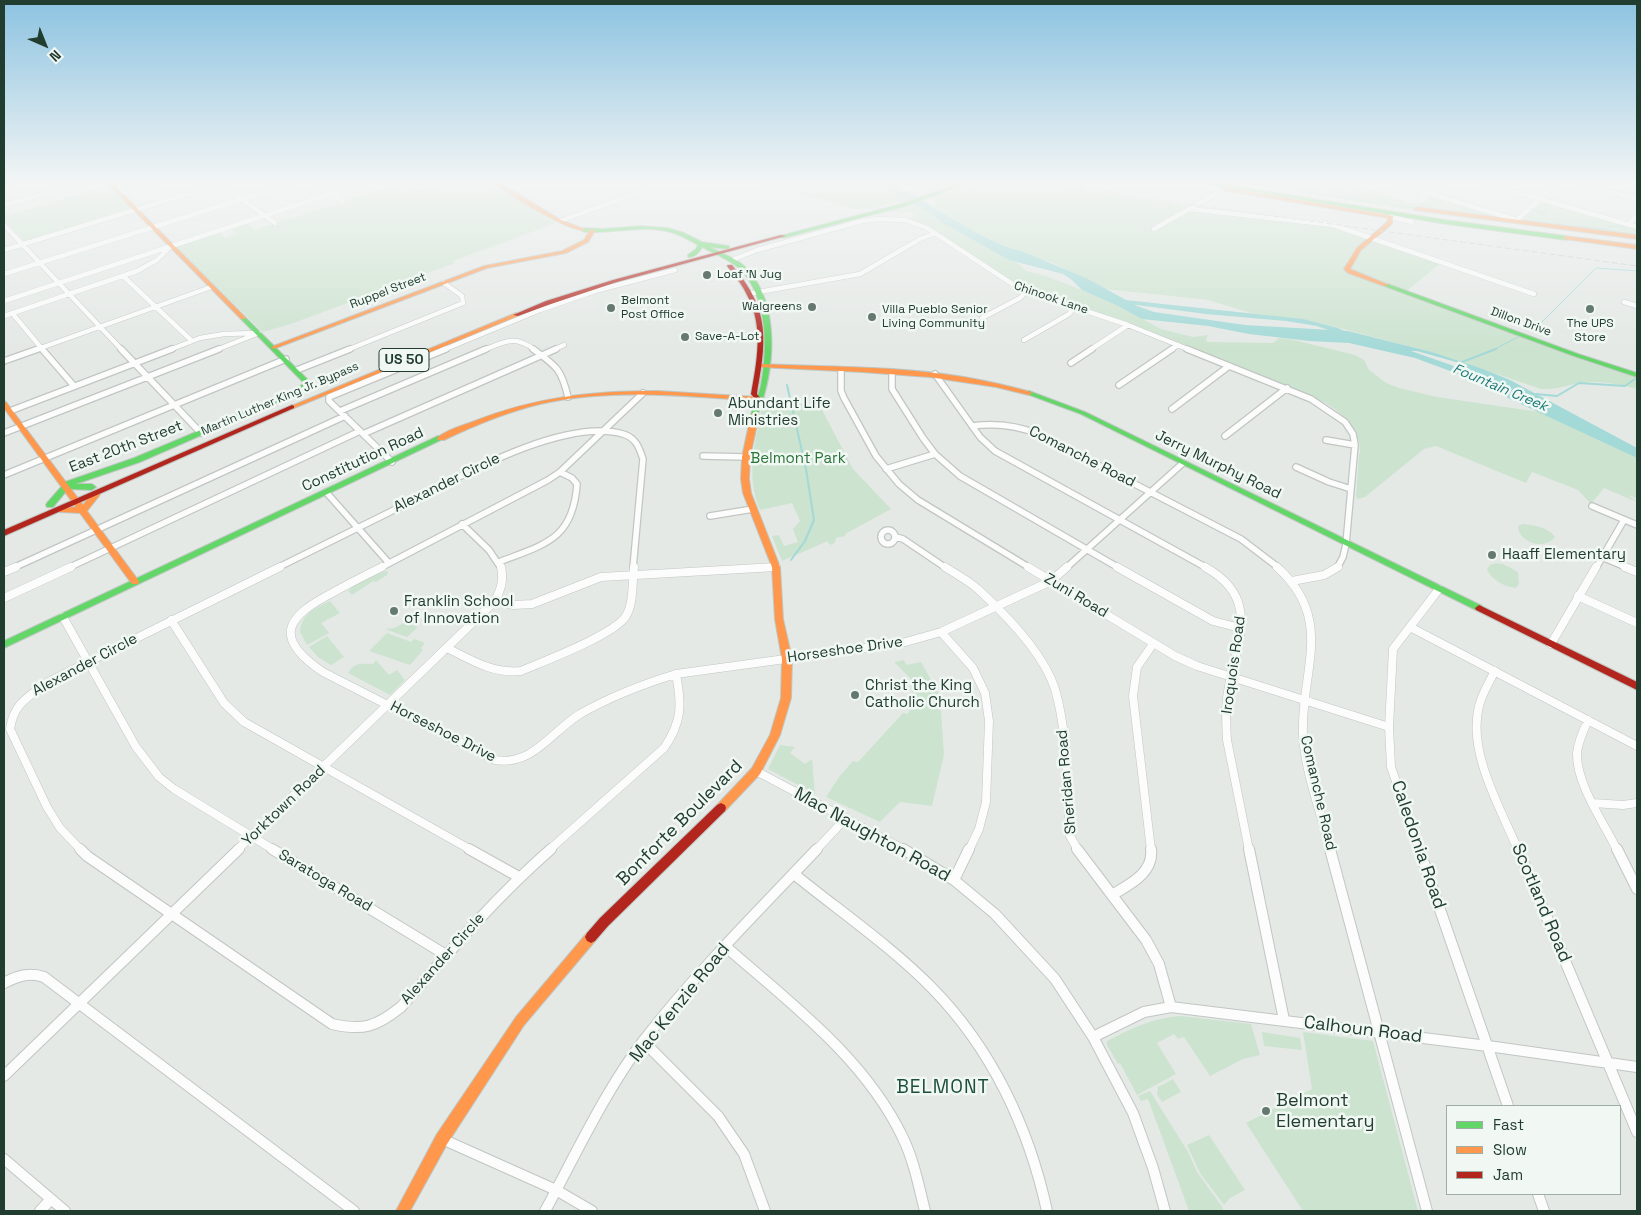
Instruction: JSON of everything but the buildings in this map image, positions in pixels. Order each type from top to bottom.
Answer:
[{"type":"main road","points":[[163,238],[297,370]]},
{"type":"main road","name":"Ruppel Street","points":[[274,347],[503,262],[564,252],[582,244],[589,238]]},
{"type":"main road","points":[[686,238],[701,244],[727,247]]},
{"type":"main road","name":"Martin Luther King Jr. Bypass","points":[[722,256],[727,247],[765,238]]},
{"type":"main road","name":"Martin Luther King Jr. Bypass","points":[[4,533],[95,489],[529,309],[598,286],[703,258],[722,256],[737,249],[778,238]]},
{"type":"main road","name":"Dillon Drive","points":[[1372,238],[1362,246],[1348,264],[1347,269],[1576,355],[1637,373]]},
{"type":"main road","points":[[1540,238],[1637,254]]},
{"type":"main road","points":[[1571,238],[1637,246]]},
{"type":"main road","points":[[1592,238],[1637,246]]},
{"type":"main road","points":[[690,256],[698,250],[701,244]]},
{"type":"main road","name":"Bonforte Boulevard","points":[[403,1211],[442,1139],[520,1021],[563,968],[604,922],[715,815],[756,770],[775,734],[782,714],[788,687],[787,659],[779,619],[776,567],[746,493],[746,457],[758,399],[762,393],[763,367],[770,346],[766,312],[756,292],[752,278],[722,256],[701,244]]},
{"type":"main road","points":[[722,256],[737,249]]},
{"type":"main road","name":"Martin Luther King Jr. Bypass","points":[[95,489],[175,450],[358,372],[524,305],[590,283],[690,256],[722,256]]},
{"type":"main road","name":"Jerry Murphy Road","points":[[763,367],[935,374],[986,381],[1040,395],[1083,413],[1637,686]]},
{"type":"main road","name":"East 20th Street","points":[[65,485],[137,460],[298,392],[307,385],[308,381],[297,370]]},
{"type":"main road","name":"Constitution Road","points":[[4,645],[326,492],[488,418],[527,406],[568,397],[604,393],[643,393],[758,399]]},
{"type":"main road","points":[[7,407],[135,582]]},
{"type":"main road","points":[[4,527],[144,468],[175,450]]},
{"type":"main road","points":[[65,485],[95,489],[83,510]]},
{"type":"main road","points":[[65,485],[53,508],[83,510]]},
{"type":"main road","name":"Martin Luther King Jr. Bypass","points":[[4,527],[53,508]]},
{"type":"street","points":[[15,238],[201,433]]},
{"type":"street","points":[[4,250],[42,238]]},
{"type":"street","points":[[4,274],[119,238]]},
{"type":"street","points":[[4,301],[197,238]]},
{"type":"street","name":"Chinook Lane","points":[[722,256],[757,250],[802,238]]},
{"type":"street","points":[[756,292],[860,274],[923,238]]},
{"type":"street","name":"Chinook Lane","points":[[943,238],[1006,282],[1026,292],[1128,325],[1287,388],[1331,411],[1345,422],[1353,434],[1355,445],[1346,543],[1341,564],[1330,572],[1308,579],[1292,581]]},
{"type":"street","points":[[1372,238],[1534,294]]},
{"type":"street","points":[[4,316],[123,276],[152,264],[171,246]]},
{"type":"street","points":[[392,462],[329,401],[330,398],[340,392],[519,318],[595,291],[675,270]]},
{"type":"street","points":[[123,276],[192,341]]},
{"type":"street","points":[[297,370],[463,303],[464,298],[444,283]]},
{"type":"street","points":[[4,361],[211,287]]},
{"type":"street","points":[[982,318],[1020,298],[1026,292]]},
{"type":"street","points":[[1624,302],[1637,306]]},
{"type":"street","points":[[1024,340],[1069,314],[1075,307]]},
{"type":"street","points":[[12,313],[74,386]]},
{"type":"street","points":[[1071,363],[1128,325]]},
{"type":"street","points":[[7,407],[74,386],[192,341],[224,334],[259,333]]},
{"type":"street","points":[[4,433],[259,333]]},
{"type":"street","points":[[4,572],[342,413],[505,341],[523,341],[556,367],[562,376],[568,397]]},
{"type":"street","points":[[4,598],[362,433],[564,345]]},
{"type":"street","points":[[1119,385],[1178,345]]},
{"type":"street","points":[[4,475],[286,359]]},
{"type":"street","points":[[1172,409],[1229,366]]},
{"type":"street","name":"Zuni Road","points":[[841,370],[841,391],[876,456],[899,484],[918,500],[1153,644],[1197,666],[1389,727]]},
{"type":"street","points":[[892,372],[892,389],[935,454],[951,469],[972,484],[1212,621],[1240,628]]},
{"type":"street","name":"Iroquois Road","points":[[935,374],[972,426],[995,451],[1222,577],[1235,591],[1242,609],[1230,676],[1226,719],[1227,740],[1284,1020]]},
{"type":"street","points":[[1225,436],[1287,388]]},
{"type":"street","name":"Horseshoe Drive","points":[[643,393],[560,472],[548,480],[309,605],[296,616],[290,632],[295,646],[316,667],[495,760],[507,762],[521,759],[578,716],[641,684],[676,674],[902,643],[941,632],[996,608],[1051,581],[1183,463]]},
{"type":"street","name":"Comanche Road","points":[[972,426],[1000,423],[1016,425],[1031,430],[1241,539],[1270,558],[1292,581],[1306,607],[1311,625],[1312,644],[1303,735],[1310,773],[1427,1211]]},
{"type":"street","name":"Alexander Circle","points":[[447,648],[499,672],[514,673],[530,669],[609,631],[621,622],[630,607],[643,451],[639,444],[630,437],[603,431],[560,437],[517,450],[357,527],[48,682],[28,695],[12,715],[10,729],[47,807],[60,828],[87,856],[332,1024],[353,1029],[375,1024],[401,1007],[446,955],[519,877],[668,743],[678,726],[682,710],[676,674]]},
{"type":"street","points":[[1326,440],[1355,445]]},
{"type":"street","points":[[886,469],[935,454]]},
{"type":"street","points":[[703,456],[746,457]]},
{"type":"street","points":[[1296,467],[1351,489]]},
{"type":"street","points":[[462,524],[499,562],[546,542],[560,534],[568,526],[572,518],[577,484],[568,475],[560,472]]},
{"type":"street","points":[[326,492],[388,562]]},
{"type":"street","points":[[1592,506],[1637,525]]},
{"type":"street","points":[[710,516],[753,509]]},
{"type":"street","points":[[1551,644],[1624,520]]},
{"type":"street","name":"Sheridan Road","points":[[896,537],[903,539],[978,588],[1030,644],[1045,668],[1054,687],[1062,721],[1070,836],[1080,854],[1142,935],[1155,956],[1171,1007]]},
{"type":"street","points":[[1602,557],[1637,572]]},
{"type":"street","name":"Yorktown Road","points":[[4,1076],[495,601],[501,592],[505,579],[499,562]]},
{"type":"street","points":[[495,601],[514,605],[532,604],[545,601],[597,578],[776,567]]},
{"type":"street","name":"Caledonia Road","points":[[1438,589],[1393,649],[1389,727],[1391,766],[1508,1105]]},
{"type":"street","points":[[1578,596],[1637,623]]},
{"type":"street","name":"Saratoga Road","points":[[63,617],[136,747],[160,776],[174,789],[446,955]]},
{"type":"street","points":[[171,620],[216,692],[235,714],[253,728],[519,877]]},
{"type":"street","points":[[1410,628],[1637,746]]},
{"type":"street","points":[[941,632],[973,668],[985,692],[989,721],[986,802],[979,829],[954,880]]},
{"type":"street","points":[[1112,895],[1140,878],[1148,870],[1152,859],[1133,696],[1133,675],[1139,660],[1153,644]]},
{"type":"street","name":"Scotland Road","points":[[1495,671],[1481,694],[1476,718],[1478,745],[1483,767],[1637,1132]]},
{"type":"street","points":[[1588,720],[1577,745],[1578,766],[1593,803],[1635,880],[1637,889]]},
{"type":"street","name":"Mac Naughton Road","points":[[756,770],[922,858],[954,880],[995,914],[1055,979],[1093,1037],[1133,1113],[1153,1168],[1165,1211]]},
{"type":"street","points":[[1593,803],[1623,806],[1637,803]]},
{"type":"street","name":"Mac Kenzie Road","points":[[546,1211],[609,1094],[644,1041],[725,946],[846,818]]},
{"type":"street","points":[[794,874],[932,988],[960,1022],[1005,1090],[1026,1134],[1043,1190],[1047,1211]]},
{"type":"street","points":[[725,946],[836,1045],[888,1108],[903,1138],[918,1180],[924,1211]]},
{"type":"street","points":[[4,983],[22,975],[39,975],[354,1211]]},
{"type":"street","name":"Calhoun Road","points":[[1093,1037],[1144,1012],[1171,1007],[1488,1046],[1637,1067]]},
{"type":"street","points":[[644,1041],[718,1116],[744,1154],[765,1211]]},
{"type":"street","points":[[442,1139],[556,1190],[592,1211]]},
{"type":"street","points":[[4,1159],[65,1211]]},
{"type":"street","points":[[1538,1195],[1544,1211]]},
{"type":"street","points":[[40,1211],[51,1199]]},
{"type":"green space","points":[[21,238],[35,238],[24,241]]},
{"type":"green space","points":[[199,238],[516,238],[453,261],[455,263],[291,324],[263,332],[177,249],[177,245]]},
{"type":"green space","points":[[945,238],[970,238],[1019,264],[1026,271],[1043,275],[1082,290],[1118,306],[1161,329],[1193,337],[1208,335],[1206,340],[1208,342],[1273,343],[1279,338],[1290,339],[1355,355],[1364,360],[1369,370],[1386,383],[1399,388],[1437,397],[1539,412],[1637,458],[1637,499],[1627,494],[1637,502],[1604,488],[1591,504],[1578,490],[1532,472],[1526,483],[1436,446],[1424,449],[1365,497],[1358,499],[1356,497],[1360,445],[1358,437],[1345,418],[1326,403],[1129,323],[1019,288]]},
{"type":"green space","points":[[987,238],[1370,238],[1442,262],[1404,293],[1591,363],[1637,377],[1637,389],[1616,384],[1593,382],[1541,389],[1432,352],[1324,324],[1251,313],[1208,300],[1106,289],[1053,263],[1004,246]]},
{"type":"green space","name":"Belmont Park","points":[[819,404],[853,469],[891,509],[845,534],[845,536],[836,538],[832,545],[828,541],[782,561],[772,536],[779,535],[784,546],[798,542],[793,529],[800,521],[792,503],[760,510],[753,484],[752,471],[762,405]]},
{"type":"green space","points":[[1523,524],[1545,529],[1555,537],[1551,541],[1540,544],[1528,541],[1523,537],[1518,526]]},
{"type":"green space","points":[[1496,563],[1503,564],[1518,572],[1519,584],[1516,588],[1495,580],[1489,573],[1487,569],[1490,565]]},
{"type":"green space","points":[[388,571],[387,575],[376,582],[373,581],[352,595],[348,591],[367,578]]},
{"type":"green space","points":[[330,601],[340,613],[321,623],[329,633],[307,645],[300,632],[303,621],[310,612]]},
{"type":"green space","points":[[406,622],[418,627],[407,637],[385,629],[394,628]]},
{"type":"green space","points":[[387,633],[411,642],[414,639],[425,643],[421,648],[423,650],[410,665],[369,651]]},
{"type":"green space","points":[[327,636],[344,657],[331,665],[318,657],[309,647]]},
{"type":"green space","points":[[376,660],[389,675],[397,670],[405,680],[390,695],[348,673],[356,665],[373,664]]},
{"type":"green space","points":[[904,660],[906,665],[921,662],[940,696],[944,755],[932,806],[900,802],[880,822],[826,797],[839,777],[853,761],[858,762],[903,713],[908,714],[917,694],[912,692],[911,679],[894,662]]},
{"type":"green space","points":[[780,745],[795,747],[790,753],[805,764],[812,759],[815,794],[768,769]]},
{"type":"green space","points":[[1181,1016],[1251,1024],[1260,1055],[1243,1059],[1210,1076],[1184,1037],[1178,1039],[1174,1034],[1157,1043],[1176,1074],[1137,1095],[1120,1063],[1118,1064],[1107,1045],[1107,1041],[1143,1024]]},
{"type":"green space","points":[[1262,1032],[1300,1038],[1302,1050],[1264,1046]]},
{"type":"green space","points":[[1303,1032],[1373,1041],[1418,1211],[1303,1211],[1246,1123],[1312,1089]]},
{"type":"green space","points":[[1173,1079],[1181,1092],[1162,1102],[1157,1094],[1158,1087]]},
{"type":"green space","points":[[1150,1091],[1188,1152],[1197,1172],[1223,1208],[1222,1211],[1189,1211],[1148,1099],[1141,1101],[1138,1096]]},
{"type":"green space","points":[[1209,1135],[1245,1190],[1230,1198],[1224,1205],[1200,1173],[1187,1145]]},
{"type":"water","name":"Fountain Creek","points":[[969,238],[987,238],[1004,246],[1024,252],[1086,278],[1137,306],[1154,312],[1245,325],[1348,331],[1432,352],[1510,380],[1637,448],[1637,458],[1510,399],[1480,382],[1415,358],[1349,343],[1310,341],[1249,334],[1208,326],[1142,319],[1082,290],[1063,274],[1009,260]],"holes":[[[1411,351],[1463,364],[1471,372]]]},
{"type":"waterway","points":[[1533,331],[1596,268],[1637,271]]},
{"type":"waterway","name":"Fountain Creek","points":[[1116,301],[1206,312],[1286,318],[1335,329],[1351,336]]},
{"type":"waterway","points":[[1493,350],[1520,336]]},
{"type":"waterway","points":[[1462,362],[1496,349]]},
{"type":"waterway","points":[[1536,394],[1557,396],[1579,383],[1625,386],[1635,379]]},
{"type":"waterway","points":[[787,385],[806,469],[814,520],[805,541],[791,560]]},
{"type":"railway","points":[[1431,238],[1637,266]]},
{"type":"traffic: fast","points":[[689,238],[729,258],[741,267],[750,277],[762,301],[766,314],[768,342],[765,380],[755,415]]},
{"type":"traffic: fast","points":[[690,256],[698,250],[701,244],[727,247]]},
{"type":"traffic: fast","points":[[1386,285],[1576,355],[1637,375]]},
{"type":"traffic: fast","points":[[65,485],[137,460],[298,391],[308,383],[243,318]]},
{"type":"traffic: fast","points":[[1029,393],[1083,413],[1479,608]]},
{"type":"traffic: fast","points":[[4,645],[441,438]]},
{"type":"traffic: fast","points":[[50,505],[66,486],[92,487]]},
{"type":"traffic: slow","points":[[163,238],[243,318]]},
{"type":"traffic: slow","points":[[274,347],[486,267],[564,252],[586,241],[588,238]]},
{"type":"traffic: slow","points":[[1372,238],[1359,249],[1347,269],[1350,272],[1386,285]]},
{"type":"traffic: slow","points":[[1566,238],[1637,247]]},
{"type":"traffic: slow","points":[[292,407],[516,315]]},
{"type":"traffic: slow","points":[[760,366],[929,375],[963,379],[1029,393]]},
{"type":"traffic: slow","points":[[441,438],[512,409],[557,399],[632,393],[758,399]]},
{"type":"traffic: slow","points":[[4,403],[135,582]]},
{"type":"traffic: slow","points":[[721,808],[756,771],[775,735],[786,698],[787,659],[779,619],[776,567],[747,493],[745,479],[746,457],[755,415]]},
{"type":"traffic: slow","points":[[63,510],[83,510],[96,494]]},
{"type":"traffic: slow","points":[[403,1211],[442,1139],[520,1021],[591,937]]},
{"type":"traffic: jam","points":[[516,315],[581,291],[776,238]]},
{"type":"traffic: jam","points":[[730,266],[742,281],[757,311],[761,342],[754,394],[758,399]]},
{"type":"traffic: jam","points":[[4,533],[292,407]]},
{"type":"traffic: jam","points":[[1479,608],[1637,686]]},
{"type":"traffic: jam","points":[[591,937],[721,808]]},
{"type":"place","name":"Loaf 'N Jug","points":[[707,275]]},
{"type":"place","name":"Walgreens","points":[[812,307]]},
{"type":"place","name":"Belmont Post Office","points":[[611,308]]},
{"type":"place","name":"The UPS Store","points":[[1590,309]]},
{"type":"place","name":"Villa Pueblo Senior Living Community","points":[[872,317]]},
{"type":"place","name":"Save-A-Lot","points":[[685,337]]},
{"type":"place","name":"Abundant Life Ministries","points":[[718,413]]},
{"type":"place","name":"Haaff Elementary","points":[[1492,555]]},
{"type":"place","name":"Franklin School of Innovation","points":[[394,611]]},
{"type":"place","name":"Christ the King Catholic Church","points":[[855,695]]},
{"type":"place","name":"Belmont Elementary","points":[[1266,1111]]},
{"type":"district","name":"BELMONT","points":[[943,1088]]}]
